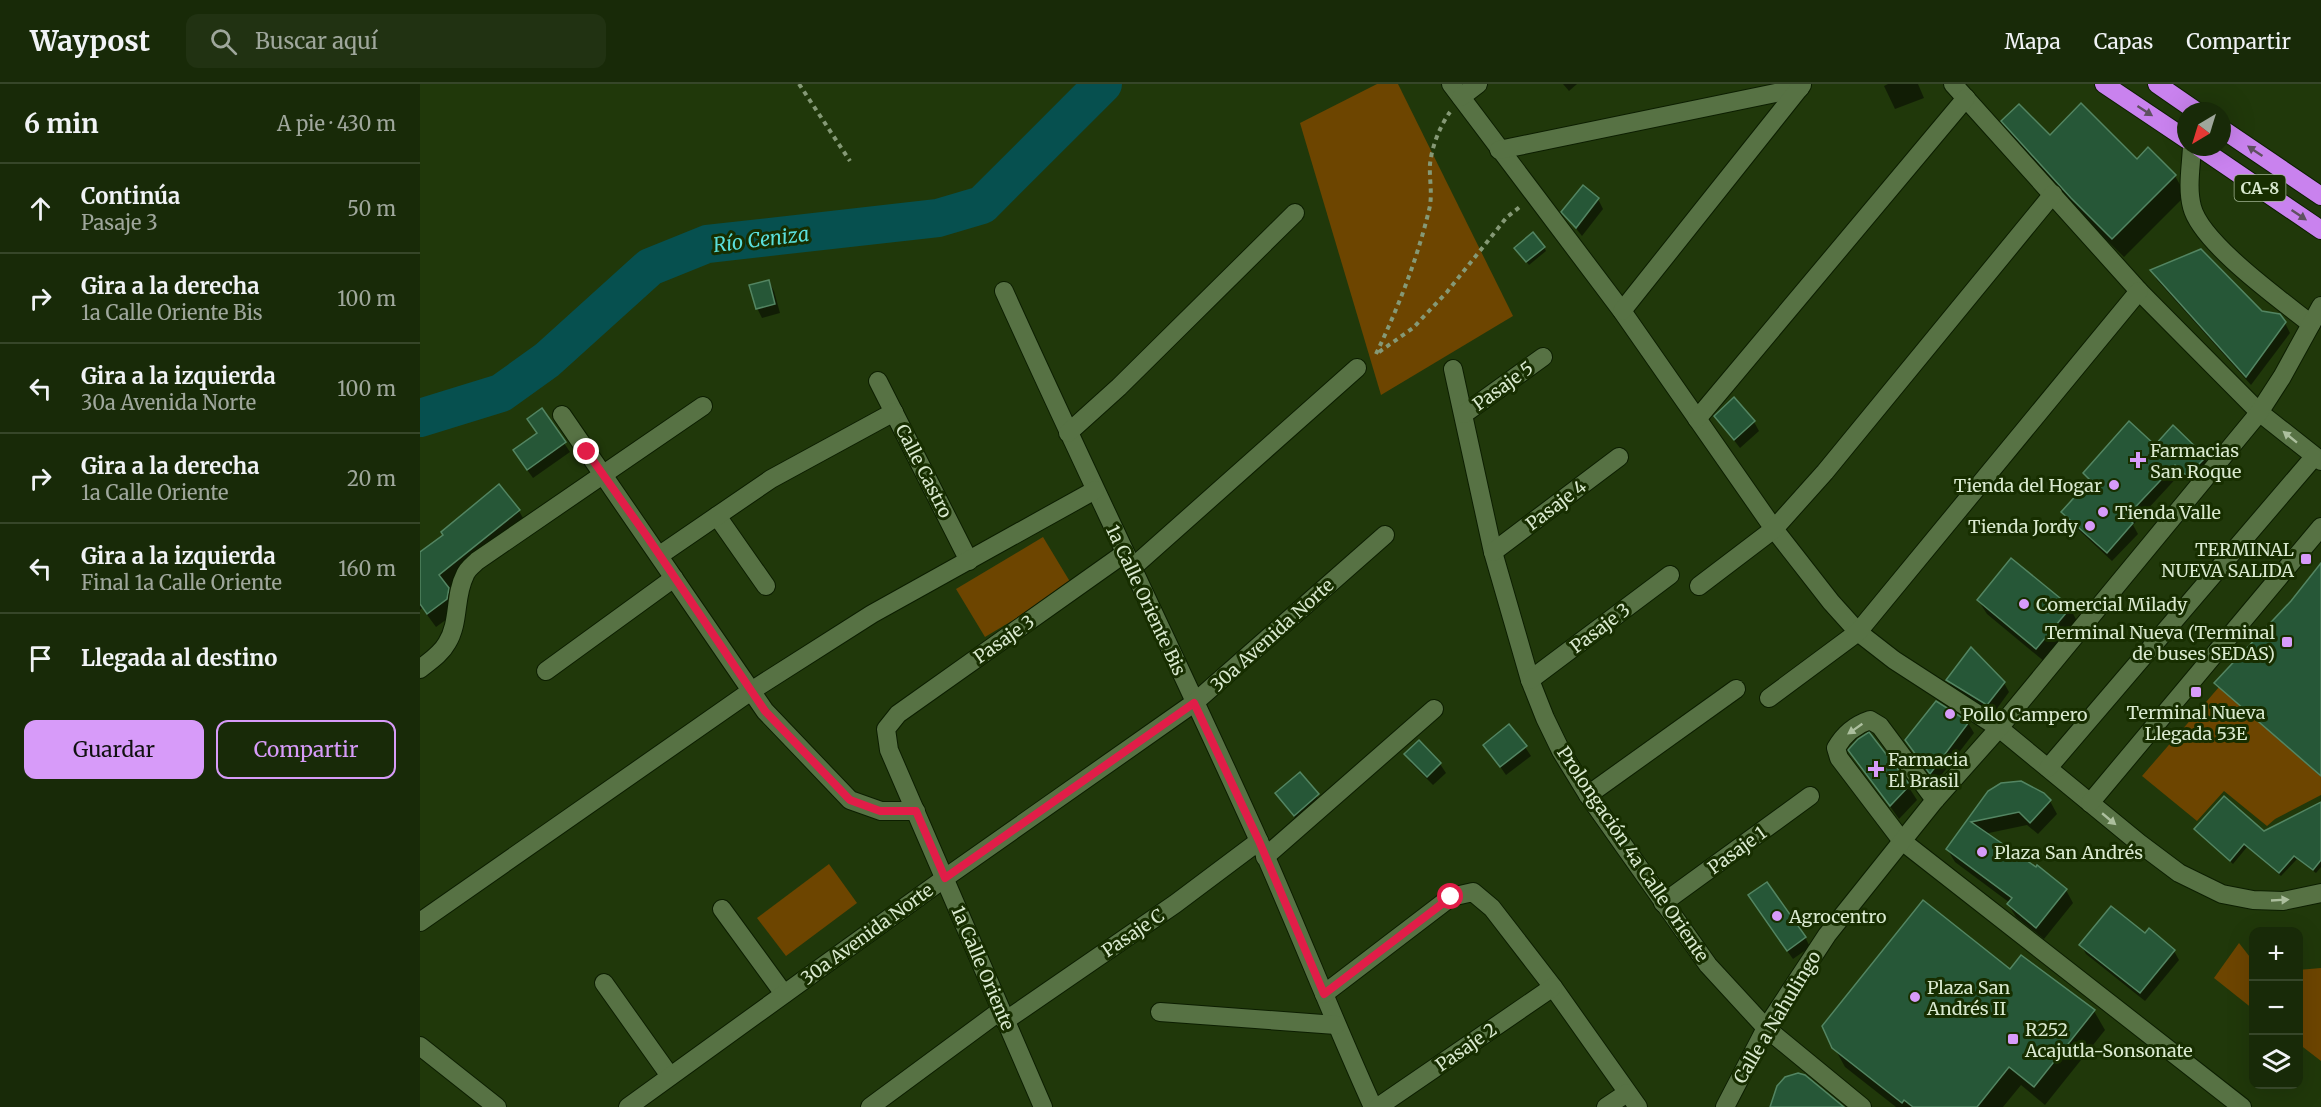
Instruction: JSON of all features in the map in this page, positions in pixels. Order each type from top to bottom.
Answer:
[{"type":"highway","points":[[2103,84],[2177,133]]},
{"type":"highway","points":[[2157,84],[2183,102]]},
{"type":"highway","name":"CA-8","points":[[2231,135],[2321,196]]},
{"type":"highway","name":"CA-8","points":[[2212,156],[2321,230]]},
{"type":"street","points":[[1478,84],[1456,90],[1533,196],[1622,311],[1774,529],[1831,602],[1858,632],[1894,660],[1999,728],[2179,873],[2222,894],[2253,900],[2283,901],[2321,893]]},
{"type":"street","points":[[1953,84],[2139,291],[2259,412],[2318,459],[2048,768]]},
{"type":"street","points":[[1499,150],[1802,86]]},
{"type":"street","points":[[1622,311],[1802,86]]},
{"type":"street","points":[[1697,419],[1966,98]]},
{"type":"street","points":[[2191,156],[2189,189],[2193,210],[2202,228],[2219,247],[2311,324]]},
{"type":"street","points":[[1699,586],[1774,529],[1825,472],[2053,194]]},
{"type":"street","points":[[1068,434],[1119,387],[1295,213]]},
{"type":"street","name":"1a Calle Oriente Bis","points":[[1004,291],[1068,434],[1262,849],[1373,1107]]},
{"type":"street","points":[[1769,698],[1858,632],[2139,291]]},
{"type":"street","name":"Calle a Nahulingo","points":[[1725,1107],[1766,1029],[1827,935],[1935,800],[1999,728],[2259,412],[2321,306]]},
{"type":"street","name":"Pasaje 5","points":[[1464,414],[1543,357]]},
{"type":"street","name":"Pasaje 3","points":[[886,729],[898,714],[1128,561],[1357,368]]},
{"type":"street","name":"Prolongación 4a Calle Oriente","points":[[1453,369],[1493,552],[1530,680],[1561,751],[1588,795],[1708,965],[1766,1029],[1862,1107]]},
{"type":"street","name":"Calle Castro","points":[[878,381],[969,561]]},
{"type":"street","points":[[420,669],[435,658],[447,644],[454,627],[459,592],[465,573],[477,561],[602,473],[703,406]]},
{"type":"street","points":[[660,555],[771,479],[894,412]]},
{"type":"street","points":[[562,415],[765,711],[850,800],[880,811],[916,811]]},
{"type":"street","name":"Pasaje 4","points":[[1493,552],[1619,458]]},
{"type":"street","points":[[420,922],[751,691],[872,614],[1095,490]]},
{"type":"street","points":[[717,516],[766,586]]},
{"type":"street","points":[[2090,803],[2321,527]]},
{"type":"street","name":"30a Avenida Norte","points":[[628,1107],[945,878],[1194,703],[1385,535]]},
{"type":"street","name":"Pasaje 3","points":[[1530,680],[1670,575]]},
{"type":"street","points":[[546,671],[674,578]]},
{"type":"street","points":[[1588,795],[1736,688]]},
{"type":"street","name":"Pasaje C","points":[[870,1107],[1003,1016],[1262,849],[1434,709]]},
{"type":"street","points":[[1935,800],[1880,726],[1870,720],[1860,724],[1843,737],[1836,748],[1839,758],[1902,841],[2242,1107]]},
{"type":"street","name":"1a Calle Oriente","points":[[886,729],[889,750],[1043,1107]]},
{"type":"street","name":"Pasaje 1","points":[[1664,903],[1810,796]]},
{"type":"street","points":[[1324,994],[1451,897],[1473,891],[1492,908],[1553,987],[1633,1100],[1606,1107]]},
{"type":"street","points":[[722,909],[784,994]]},
{"type":"street","points":[[604,983],[670,1076]]},
{"type":"street","name":"Pasaje 2","points":[[1378,1107],[1553,987]]},
{"type":"street","points":[[1160,1012],[1336,1024]]},
{"type":"street","points":[[420,1046],[497,1107]]},
{"type":"path","points":[[799,84],[850,161]]},
{"type":"path","points":[[1376,354],[1391,323],[1417,256],[1431,207],[1430,163],[1456,90]]},
{"type":"path","points":[[1357,368],[1413,328],[1447,292],[1507,218],[1533,196]]},
{"type":"shaded area","points":[[1377,84],[1398,84],[1513,316],[1381,395],[1300,123]]},
{"type":"shaded area","points":[[1043,537],[1072,585],[985,637],[956,589]]},
{"type":"shaded area","points":[[2219,687],[2321,776],[2321,795],[2275,819],[2267,826],[2224,791],[2197,821],[2142,776]]},
{"type":"shaded area","points":[[829,864],[857,903],[786,956],[757,918]]},
{"type":"shaded area","points":[[2239,943],[2249,956],[2249,1006],[2214,978]]},
{"type":"shaded area","points":[[2321,968],[2321,1061],[2303,1047],[2303,970]]},
{"type":"building","points":[[2081,103],[2137,159],[2148,147],[2176,175],[2112,239],[2001,121],[2019,104],[2050,135]]},
{"type":"building","points":[[1583,185],[1599,198],[1576,228],[1561,212]]},
{"type":"building","points":[[1533,232],[1545,247],[1526,262],[1514,248]]},
{"type":"building","points":[[2201,249],[2262,311],[2280,314],[2286,322],[2246,377],[2150,270]]},
{"type":"building","points":[[769,280],[775,304],[756,309],[749,285]]},
{"type":"building","points":[[1734,397],[1755,421],[1734,440],[1714,416]]},
{"type":"building","points":[[542,408],[566,442],[527,470],[513,450],[537,433],[527,419]]},
{"type":"building","points":[[2129,421],[2155,445],[2173,425],[2206,457],[2187,476],[2175,465],[2126,517],[2133,523],[2107,553],[2061,512],[2090,480],[2083,473]]},
{"type":"building","points":[[499,484],[520,510],[439,575],[449,588],[447,599],[427,614],[420,604],[420,552],[443,535],[441,532]]},
{"type":"building","name":"Comercial Milady","points":[[2011,558],[2071,607],[2036,649],[1977,600]]},
{"type":"building","name":"Terminal Nueva (Terminal de buses SEDAS)","points":[[2321,563],[2321,776],[2214,683],[2291,601]]},
{"type":"building","points":[[1971,647],[2005,682],[1987,705],[1946,680]]},
{"type":"building","points":[[1936,701],[1969,722],[1930,774],[1905,740]]},
{"type":"building","points":[[1509,724],[1527,746],[1500,767],[1483,745]]},
{"type":"building","name":"Farmacia El Brasil","points":[[1869,732],[1910,785],[1890,806],[1848,750],[1858,739]]},
{"type":"building","points":[[1419,740],[1441,763],[1427,777],[1404,754]]},
{"type":"building","points":[[1300,772],[1319,794],[1294,816],[1275,793]]},
{"type":"building","points":[[2021,781],[2044,793],[2051,800],[2030,823],[2019,812],[1971,822],[2036,867],[2037,865],[2067,889],[2036,928],[2007,904],[2012,898],[1946,849],[1988,791],[2001,783]]},
{"type":"building","points":[[2224,796],[2264,831],[2321,802],[2321,860],[2313,870],[2294,856],[2279,873],[2244,844],[2230,861],[2194,829]]},
{"type":"building","name":"Agrocentro","points":[[1767,882],[1806,937],[1787,951],[1748,895]]},
{"type":"building","points":[[1923,900],[2010,969],[2021,955],[2095,1010],[2034,1087],[2009,1067],[1977,1107],[1913,1107],[1904,1100],[1902,1103],[1832,1048],[1822,1026]]},
{"type":"building","points":[[2111,906],[2145,933],[2149,928],[2175,950],[2140,993],[2079,945]]},
{"type":"building","points":[[1798,1073],[1805,1075],[1844,1107],[1770,1107],[1777,1086],[1785,1077]]},
{"type":"waterway","name":"Río Ceniza","points":[[420,418],[501,393],[547,360],[650,267],[707,244],[938,218],[982,205],[1103,84]]},
{"type":"place","name":"Farmacias San Roque","points":[[2138,460]]},
{"type":"place","name":"Tienda del Hogar","points":[[2114,485]]},
{"type":"place","name":"Tienda Valle","points":[[2103,512]]},
{"type":"place","name":"Tienda Jordy","points":[[2090,526]]},
{"type":"place","name":"TERMINAL NUEVA SALIDA","points":[[2306,559]]},
{"type":"place","name":"Comercial Milady","points":[[2024,604]]},
{"type":"place","name":"Terminal Nueva (Terminal de buses SEDAS)","points":[[2287,642]]},
{"type":"place","name":"Terminal Nueva Llegada 53E","points":[[2196,692]]},
{"type":"place","name":"Pollo Campero","points":[[1950,714]]},
{"type":"place","name":"Farmacia El Brasil","points":[[1876,769]]},
{"type":"place","name":"Plaza San Andrés","points":[[1982,852]]},
{"type":"place","name":"Agrocentro","points":[[1777,916]]},
{"type":"place","name":"Plaza San Andrés II","points":[[1915,997]]},
{"type":"place","name":"R252 Acajutla-Sonsonate","points":[[2013,1039]]},
{"type":"route","points":[[587,452],[765,711],[850,800],[880,811],[916,811],[945,878],[1194,703],[1259,841],[1324,994],[1451,897]]}]
